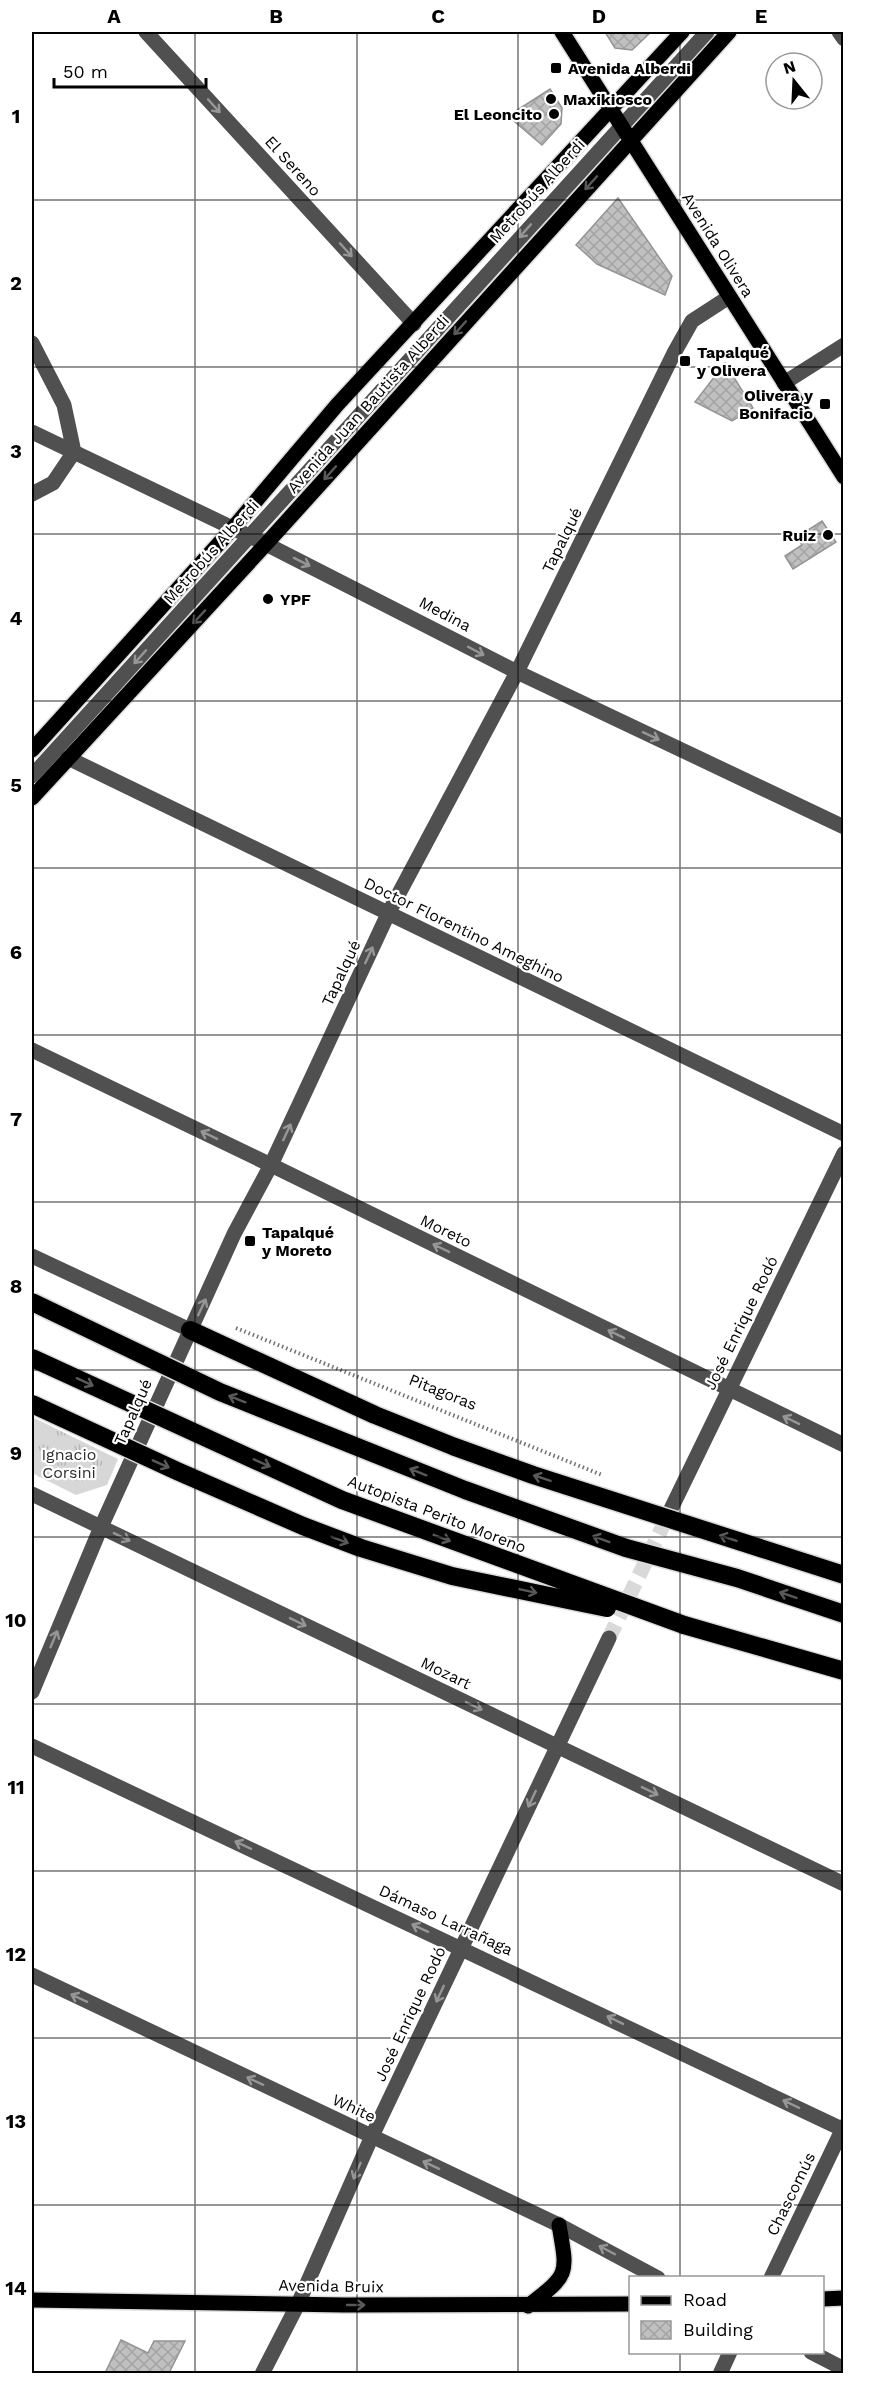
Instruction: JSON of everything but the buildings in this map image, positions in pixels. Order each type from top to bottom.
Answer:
[{"type":"highway","name":"Autopista Perito Moreno","points":[[32,1302],[220,1392],[465,1490],[626,1548],[737,1578],[843,1614]]},
{"type":"highway","points":[[190,1330],[375,1415],[454,1447],[533,1475],[843,1575]]},
{"type":"highway","name":"Autopista Perito Moreno","points":[[32,1358],[342,1500],[684,1625],[843,1671]]},
{"type":"highway","points":[[32,1404],[188,1476],[303,1526],[361,1548],[452,1575],[684,1625]]},
{"type":"main road","name":"Avenida Olivera","points":[[562,32],[843,477]]},
{"type":"main road","name":"Avenida Juan Bautista Alberdi","points":[[32,750],[233,528],[338,405],[682,32]]},
{"type":"main road","name":"Avenida Juan Bautista Alberdi","points":[[32,798],[266,544],[729,32]]},
{"type":"main road","points":[[528,2306],[561,2277],[565,2261],[559,2224]]},
{"type":"main road","points":[[824,2299],[843,2298]]},
{"type":"main road","name":"Avenida Bruix","points":[[32,2300],[528,2306],[629,2304]]},
{"type":"street","name":"El Sereno","points":[[146,32],[414,324]]},
{"type":"street","name":"Metrobús Alberdi","points":[[32,776],[707,32]]},
{"type":"street","points":[[839,32],[843,39]]},
{"type":"street","name":"Tapalqué","points":[[32,1692],[101,1527],[190,1330],[234,1234],[271,1165],[388,914],[518,672],[674,353],[692,321],[729,297]]},
{"type":"street","points":[[32,343],[64,405],[74,452],[53,483],[32,494]]},
{"type":"street","points":[[784,383],[843,345]]},
{"type":"street","name":"Medina","points":[[32,432],[250,536],[518,672],[843,827]]},
{"type":"street","name":"Doctor Florentino Ameghino","points":[[68,758],[843,1134]]},
{"type":"street","name":"Moreto","points":[[32,1050],[843,1445]]},
{"type":"street","name":"José Enrique Rodó","points":[[671,1509],[843,1153]]},
{"type":"street","points":[[32,1256],[190,1330]]},
{"type":"street","name":"Mozart","points":[[32,1494],[843,1884]]},
{"type":"street","name":"José Enrique Rodó","points":[[262,2373],[298,2304],[372,2136],[609,1638]]},
{"type":"street","name":"Dámaso Larrañaga","points":[[32,1746],[843,2128]]},
{"type":"street","name":"White","points":[[32,1976],[559,2224],[656,2276]]},
{"type":"street","name":"Chascomús","points":[[771,2276],[843,2128]]},
{"type":"street","points":[[720,2373],[729,2354]]},
{"type":"street","points":[[815,2354],[843,2369]]},
{"type":"path","name":"Pitagoras","points":[[232,1326],[607,1477]]},
{"type":"green space","name":"Ignacio Corsini","points":[[32,1417],[118,1459],[107,1485],[76,1495],[32,1473]]},
{"type":"tunnel","points":[[609,1638],[671,1509]]},
{"type":"place","name":"Avenida Alberdi","points":[[556,68]]},
{"type":"place","name":"Maxikiosco","points":[[551,99]]},
{"type":"place","name":"El Leoncito","points":[[554,114]]},
{"type":"place","name":"Tapalqué y Olivera","points":[[685,361]]},
{"type":"place","name":"Olivera y Bonifacio","points":[[825,404]]},
{"type":"place","name":"Ruiz","points":[[828,535]]},
{"type":"place","name":"YPF","points":[[268,599]]},
{"type":"place","name":"Tapalqué y Moreto","points":[[250,1241]]}]
